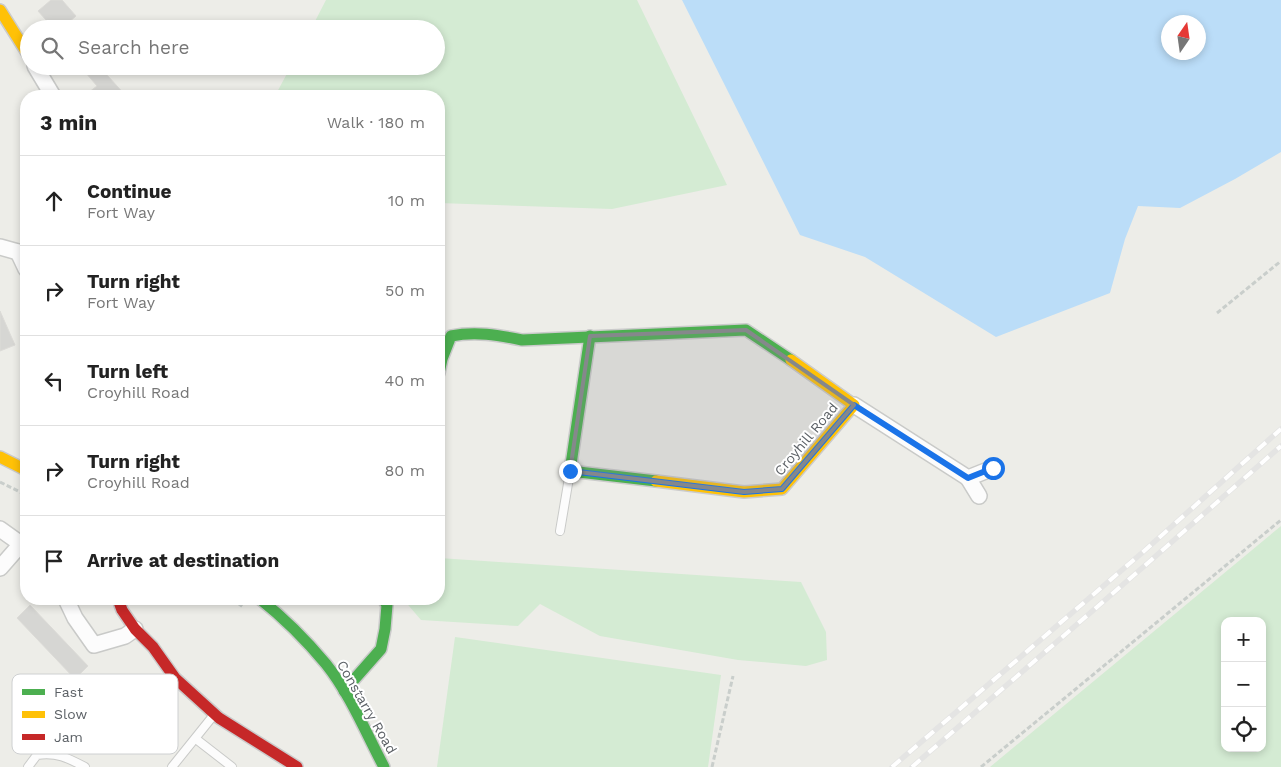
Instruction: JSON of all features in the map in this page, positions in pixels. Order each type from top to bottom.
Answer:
[{"type":"street","points":[[0,10],[20,42]]},
{"type":"street","points":[[40,75],[49,90]]},
{"type":"street","points":[[0,247],[20,251]]},
{"type":"street","name":"Croyhill Road","points":[[445,342],[451,336],[465,333],[496,335],[522,340],[746,330],[854,405],[782,489],[744,492],[570,471]]},
{"type":"street","points":[[570,471],[590,336]]},
{"type":"street","points":[[854,405],[968,478],[979,496]]},
{"type":"street","points":[[0,457],[20,467]]},
{"type":"street","points":[[968,478],[993,468]]},
{"type":"street","points":[[0,529],[20,545]]},
{"type":"street","points":[[0,568],[20,551]]},
{"type":"street","points":[[69,605],[74,618],[94,645],[125,636],[135,629]]},
{"type":"street","points":[[120,605],[135,629],[152,647],[172,674]]},
{"type":"street","name":"Constarry Road","points":[[268,605],[280,614],[326,664],[344,691],[384,767]]},
{"type":"street","points":[[344,691],[381,649],[387,605]]},
{"type":"street","points":[[178,681],[215,714],[297,767]]},
{"type":"lane","points":[[560,531],[570,471]]},
{"type":"lane","points":[[172,767],[215,714]]},
{"type":"lane","points":[[196,739],[232,767]]},
{"type":"lane","points":[[28,767],[37,755],[44,754]]},
{"type":"lane","points":[[54,754],[85,767]]},
{"type":"path","points":[[1217,313],[1281,261]]},
{"type":"path","points":[[0,482],[20,492]]},
{"type":"path","points":[[981,767],[1281,520]]},
{"type":"path","points":[[240,605],[248,611]]},
{"type":"path","points":[[712,767],[733,676]]},
{"type":"highlighted area","points":[[746,330],[854,405],[782,489],[744,492],[570,471],[590,336]]},
{"type":"green space","points":[[326,0],[637,0],[727,185],[612,209],[445,203],[445,90],[278,90],[286,75],[445,75],[445,20],[316,20]]},
{"type":"green space","points":[[1281,526],[1281,767],[990,767]]},
{"type":"green space","points":[[445,558],[801,582],[826,632],[827,660],[806,666],[738,660],[600,636],[540,604],[518,626],[421,620],[408,605],[445,605]]},
{"type":"green space","points":[[455,637],[721,675],[708,767],[437,767]]},
{"type":"water","points":[[682,0],[1281,0],[1281,152],[1180,208],[1138,206],[1125,239],[1110,293],[996,337],[865,257],[800,235]]},
{"type":"building","points":[[51,0],[62,0],[76,16],[71,20],[46,20],[38,11]]},
{"type":"building","points":[[88,75],[107,75],[121,90],[92,90],[97,86]]},
{"type":"building","points":[[0,311],[15,345],[0,351]]},
{"type":"building","points":[[30,605],[88,666],[80,674],[70,674],[17,618]]},
{"type":"railway","points":[[892,767],[1143,552],[1281,429]]},
{"type":"railway","points":[[912,767],[1281,446]]},
{"type":"traffic: fast","points":[[445,351],[451,336],[469,334],[495,335],[522,340],[746,330],[791,360]]},
{"type":"traffic: fast","points":[[590,336],[570,471],[656,481]]},
{"type":"traffic: fast","points":[[267,605],[303,638],[335,676],[384,767]]},
{"type":"traffic: fast","points":[[344,691],[381,649],[387,605]]},
{"type":"traffic: slow","points":[[0,10],[20,42]]},
{"type":"traffic: slow","points":[[656,481],[744,492],[782,489],[854,405],[791,360]]},
{"type":"traffic: slow","points":[[0,457],[20,467]]},
{"type":"traffic: jam","points":[[120,605],[135,629],[153,647],[172,674]]},
{"type":"traffic: jam","points":[[178,681],[219,718],[297,767]]},
{"type":"route","points":[[570,471],[744,492],[782,489],[854,405],[968,478],[993,468]]}]
